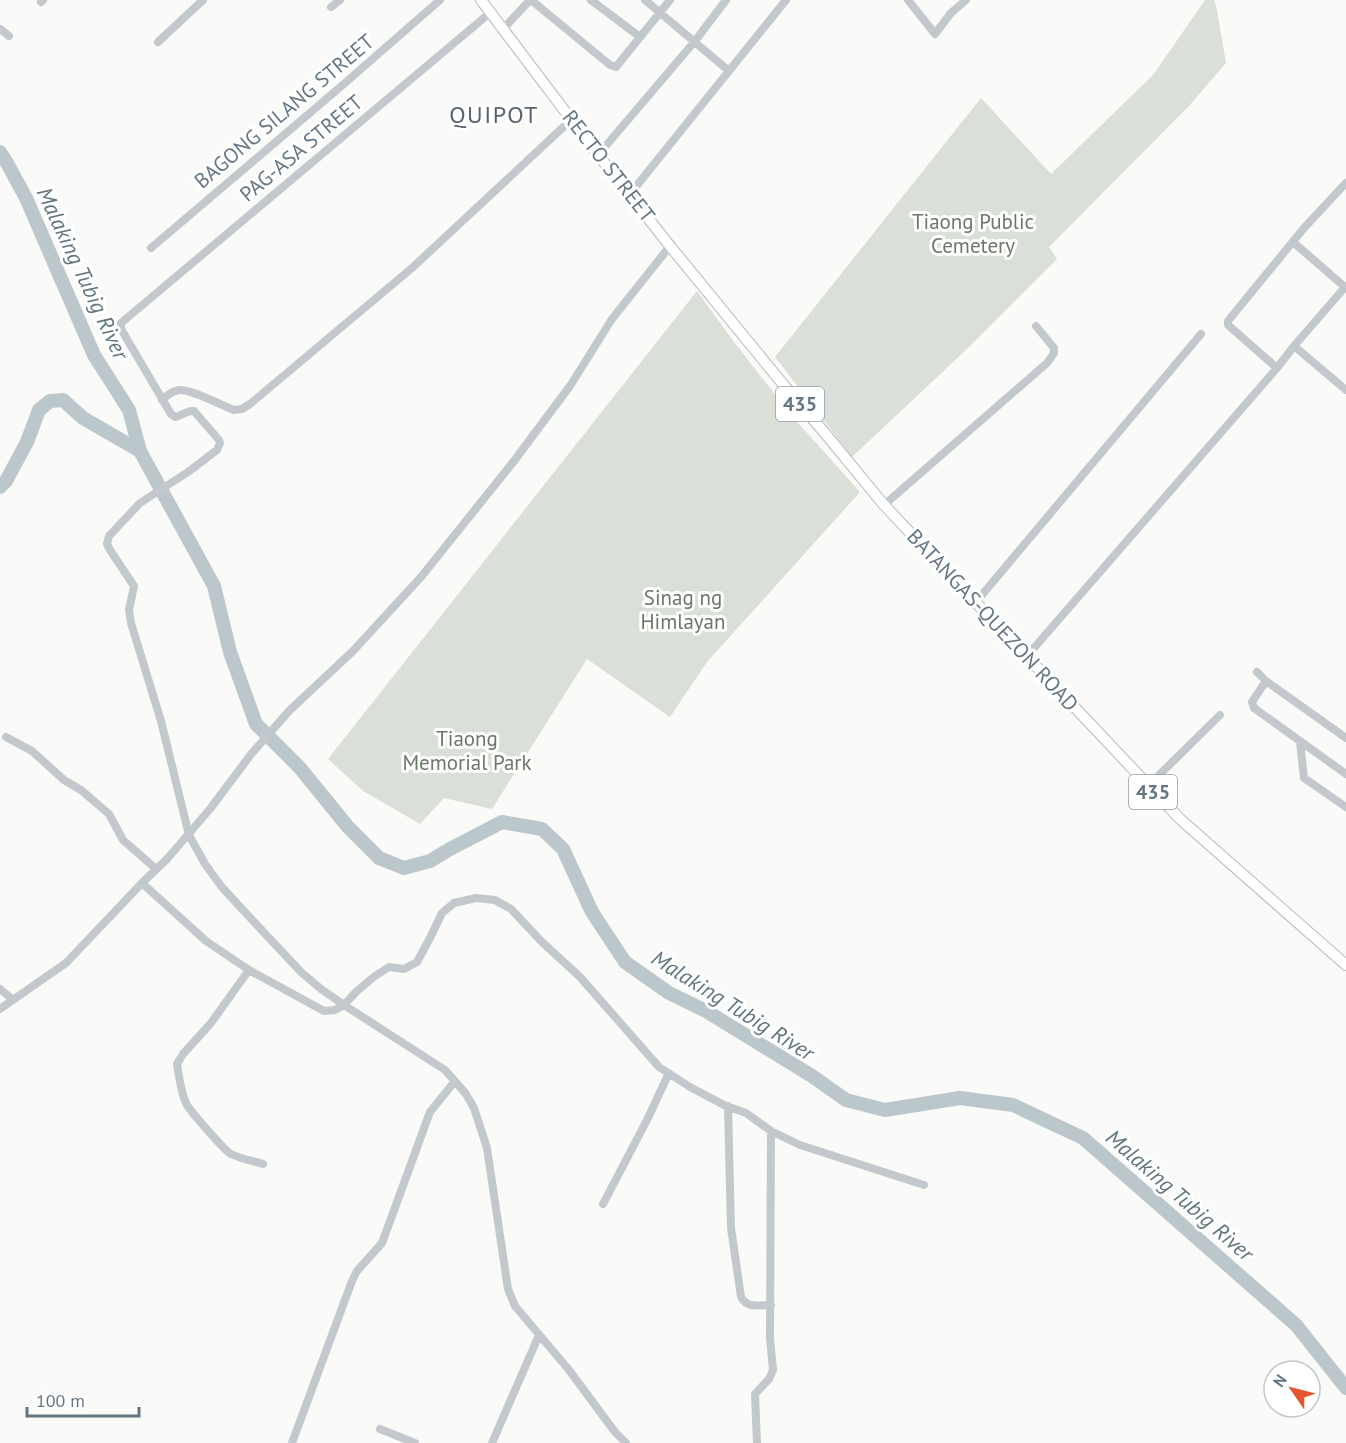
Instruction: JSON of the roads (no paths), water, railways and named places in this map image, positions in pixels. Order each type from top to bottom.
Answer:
[{"type":"main road","name":"RECTO STREET","points":[[481,0],[670,246]]},
{"type":"main road","name":"BATANGAS-QUEZON ROAD","points":[[670,246],[884,505],[1148,786],[1180,819],[1346,965]]},
{"type":"street","points":[[158,42],[202,0]]},
{"type":"street","points":[[331,8],[340,0]]},
{"type":"street","name":"BAGONG SILANG STREET","points":[[150,248],[440,0]]},
{"type":"street","points":[[503,29],[530,0],[610,65],[616,67],[670,0]]},
{"type":"street","points":[[591,0],[640,38]]},
{"type":"street","points":[[645,0],[729,71]]},
{"type":"street","points":[[598,155],[695,41],[726,0]]},
{"type":"street","points":[[630,194],[786,0]]},
{"type":"street","points":[[908,0],[935,34],[951,13],[966,0]]},
{"type":"street","name":"PAG-ASA STREET","points":[[162,400],[121,329],[121,323],[491,12]]},
{"type":"street","points":[[0,29],[9,36]]},
{"type":"street","points":[[572,119],[412,268],[250,404],[242,409],[234,410],[186,391],[177,390],[162,400],[175,417],[190,410],[197,413],[220,444],[217,450],[188,472],[140,503],[109,536],[107,544],[134,586],[129,610],[131,623],[161,721],[189,835],[205,864],[221,886],[301,972],[344,1005],[432,1060],[445,1070],[466,1094],[474,1108],[487,1148],[508,1289],[515,1306],[626,1443]]},
{"type":"street","points":[[1276,368],[1228,325],[1228,321],[1293,242],[1346,183]]},
{"type":"street","points":[[1027,656],[1346,287],[1293,242]]},
{"type":"street","points":[[0,1009],[66,963],[189,835],[252,753],[289,711],[353,651],[421,577],[570,386],[612,319],[670,246]]},
{"type":"street","points":[[884,505],[1047,363],[1054,353],[1054,348],[1036,326]]},
{"type":"street","points":[[976,602],[1201,334]]},
{"type":"street","points":[[1294,346],[1346,390]]},
{"type":"street","points":[[1257,672],[1266,681],[1346,738]]},
{"type":"street","points":[[1266,681],[1252,702],[1254,708],[1346,774]]},
{"type":"street","points":[[1148,786],[1220,715]]},
{"type":"street","points":[[6,737],[32,751],[64,780],[81,790],[109,814],[123,840],[156,869]]},
{"type":"street","points":[[1300,742],[1304,778],[1346,807]]},
{"type":"street","points":[[142,883],[206,941],[249,970],[324,1011],[335,1010],[344,1005],[357,991],[389,967],[404,969],[417,962],[442,913],[454,903],[476,898],[495,900],[511,909],[580,977],[659,1067],[690,1087],[746,1113],[771,1131],[800,1145],[924,1185]]},
{"type":"street","points":[[249,970],[212,1023],[183,1054],[177,1064],[186,1105],[231,1154],[263,1164]]},
{"type":"street","points":[[0,989],[13,1000]]},
{"type":"street","points":[[603,1204],[669,1073]]},
{"type":"street","points":[[292,1443],[352,1281],[357,1271],[382,1243],[430,1112],[455,1081]]},
{"type":"street","points":[[728,1106],[730,1228],[741,1297],[744,1303],[750,1306],[771,1305]]},
{"type":"street","points":[[757,1443],[755,1394],[769,1379],[773,1370],[770,1338],[771,1131]]},
{"type":"street","points":[[492,1443],[539,1335]]},
{"type":"street","points":[[380,1429],[415,1443]]},
{"type":"waterway","name":"Malaking Tubig River","points":[[0,152],[26,198],[94,355],[129,410],[140,451],[214,586],[230,652],[256,724],[300,768],[348,827],[379,858],[404,868],[430,861],[502,822],[542,829],[563,849],[592,912],[625,962],[669,993],[706,1011],[812,1076],[846,1100],[885,1110],[960,1098],[1013,1105],[1083,1138],[1296,1325],[1346,1388]]},
{"type":"waterway","points":[[0,487],[6,481],[27,442],[39,410],[50,401],[63,400],[83,418],[140,451]]},
{"type":"district","name":"QUIPOT","points":[[494,114]]},
{"type":"park label","name":"Tiaong Public Cemetery","points":[[973,233]]},
{"type":"park label","name":"Sinag ng Himlayan","points":[[683,609]]},
{"type":"park label","name":"Tiaong Memorial Park","points":[[467,750]]}]
